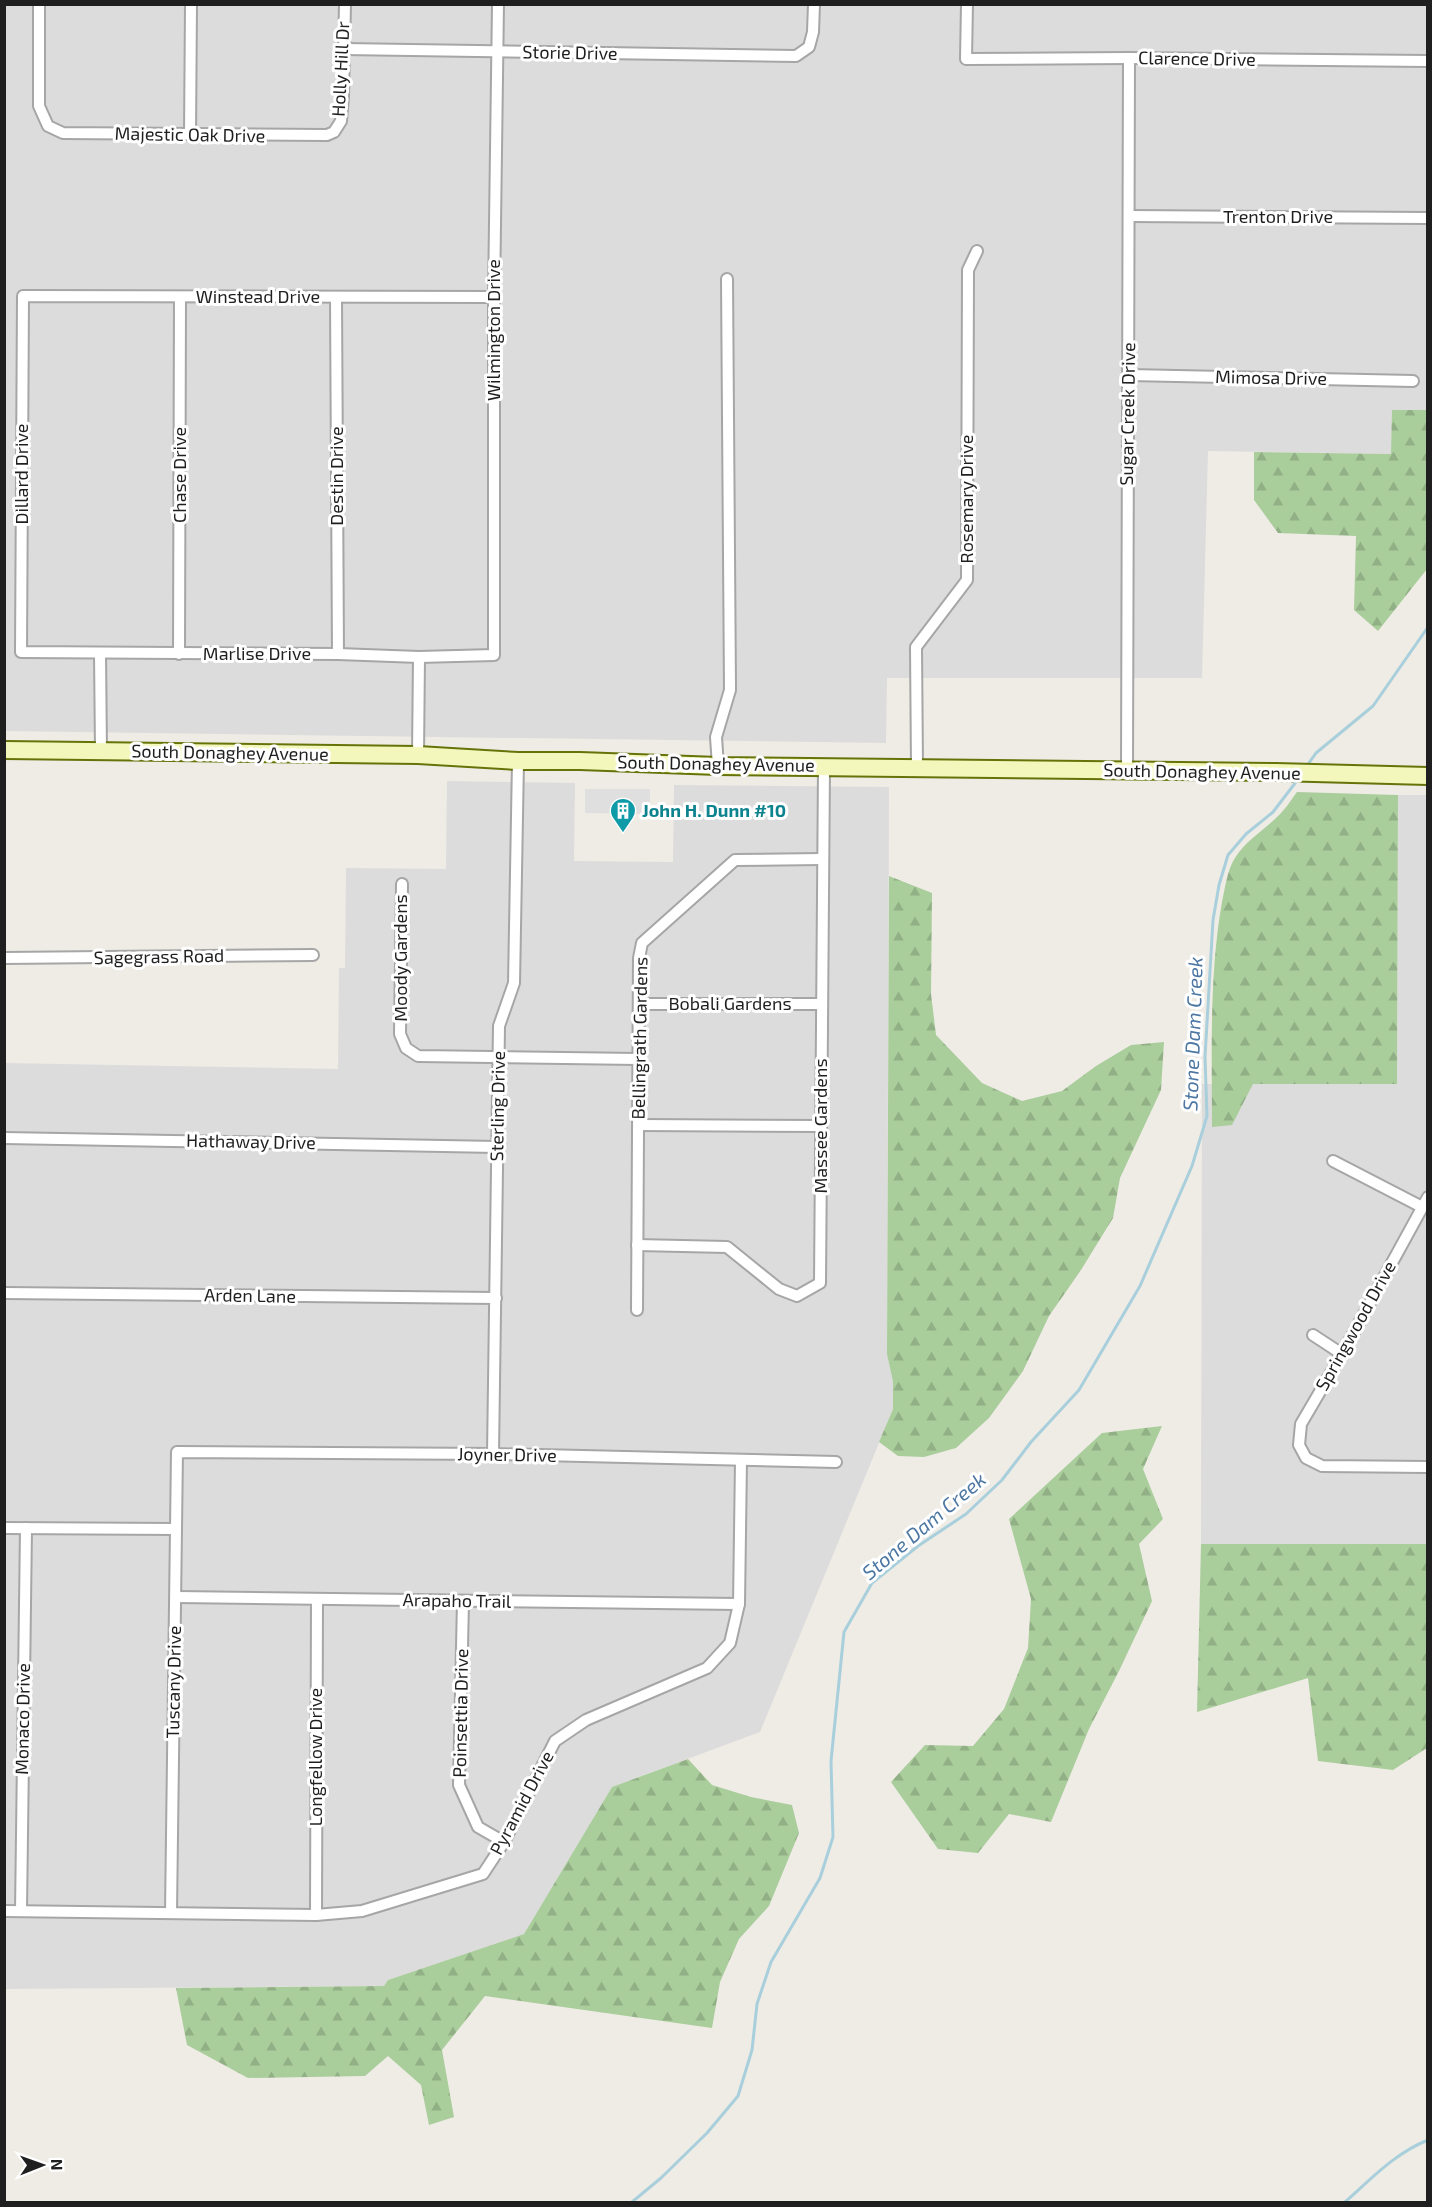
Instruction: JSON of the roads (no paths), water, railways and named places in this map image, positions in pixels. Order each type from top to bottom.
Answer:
[{"type":"street","name":"Majestic Oak Drive","points":[[39,4],[39,106],[48,126],[63,133],[284,136],[327,135],[334,132]]},
{"type":"street","points":[[190,135],[192,4]]},
{"type":"street","name":"Holly Hill Dr","points":[[334,132],[341,121],[345,4]]},
{"type":"street","name":"Wilmington Drive","points":[[494,655],[494,297],[498,4]]},
{"type":"street","name":"Storie Drive","points":[[344,49],[796,56],[809,47],[813,32],[814,4]]},
{"type":"street","name":"Clarence Drive","points":[[967,4],[966,59],[1428,61]]},
{"type":"street","name":"Sugar Creek Drive","points":[[1127,771],[1126,477],[1129,375],[1129,58]]},
{"type":"street","name":"Trenton Drive","points":[[1129,216],[1428,218]]},
{"type":"street","name":"Rosemary Drive","points":[[917,767],[916,647],[967,580],[968,270],[977,251]]},
{"type":"street","points":[[718,766],[716,737],[730,690],[728,279]]},
{"type":"street","name":"Winstead Drive","points":[[23,296],[494,297]]},
{"type":"street","name":"Dillard Drive","points":[[21,652],[23,296]]},
{"type":"street","name":"Chase Drive","points":[[179,654],[180,297]]},
{"type":"street","name":"Destin Drive","points":[[336,297],[339,654]]},
{"type":"street","name":"Mimosa Drive","points":[[1129,375],[1413,381]]},
{"type":"street","name":"Marlise Drive","points":[[21,652],[339,654],[419,657],[494,655]]},
{"type":"street","points":[[100,653],[101,752]]},
{"type":"street","points":[[418,755],[419,657]]},
{"type":"street","name":"South Donaghey Avenue","points":[[4,750],[418,755],[518,761],[718,766],[1276,772],[1428,776]]},
{"type":"street","name":"Sterling Drive","points":[[493,1454],[499,1026],[514,983],[518,761]]},
{"type":"street","name":"Massee Gardens","points":[[637,1245],[727,1247],[779,1289],[798,1296],[820,1283],[824,767]]},
{"type":"street","name":"Bellingrath Gardens","points":[[637,1310],[639,958],[642,943],[735,860],[822,859]]},
{"type":"street","name":"Moody Gardens","points":[[402,884],[400,1034],[406,1048],[417,1056],[638,1059]]},
{"type":"street","name":"Sagegrass Road","points":[[4,958],[313,956]]},
{"type":"street","name":"Bobali Gardens","points":[[639,1004],[821,1004]]},
{"type":"street","points":[[639,1125],[821,1126]]},
{"type":"street","name":"Hathaway Drive","points":[[4,1138],[497,1147]]},
{"type":"street","points":[[1333,1161],[1425,1202]]},
{"type":"street","name":"Springwood Drive","points":[[1425,1202],[1301,1424],[1299,1444],[1306,1458],[1322,1466],[1428,1467]]},
{"type":"street","name":"Arden Lane","points":[[4,1293],[495,1298]]},
{"type":"street","points":[[1313,1335],[1342,1354]]},
{"type":"street","name":"Joyner Drive","points":[[177,1452],[493,1454],[836,1462]]},
{"type":"street","name":"Tuscany Drive","points":[[171,1912],[177,1452]]},
{"type":"street","name":"Pyramid Drive","points":[[4,1911],[315,1915],[362,1911],[483,1874],[504,1842],[555,1741],[586,1720],[707,1668],[730,1643],[739,1604],[741,1460]]},
{"type":"street","points":[[4,1528],[175,1529]]},
{"type":"street","name":"Monaco Drive","points":[[21,1911],[26,1528]]},
{"type":"street","name":"Arapaho Trail","points":[[176,1597],[739,1604]]},
{"type":"street","name":"Longfellow Drive","points":[[315,1915],[318,1599]]},
{"type":"street","name":"Poinsettia Drive","points":[[464,1601],[459,1785],[478,1827],[504,1842]]},
{"type":"waterway","name":"Stone Dam Creek","points":[[1306,767],[1316,753],[1373,706],[1428,627]]},
{"type":"waterway","name":"Stone Dam Creek","points":[[632,2202],[661,2178],[707,2133],[738,2096],[752,2050],[757,2004],[771,1962],[820,1878],[833,1837],[831,1761],[844,1632],[872,1583],[918,1546],[966,1514],[1002,1480],[1031,1442],[1079,1390],[1140,1286],[1192,1166],[1207,1116],[1205,1057],[1213,920],[1219,885],[1228,855],[1246,834],[1273,812],[1299,778]]},
{"type":"waterway","points":[[1345,2202],[1394,2160],[1428,2140]]},
{"type":"place","name":"John H. Dunn #10","points":[[623,834]]}]
